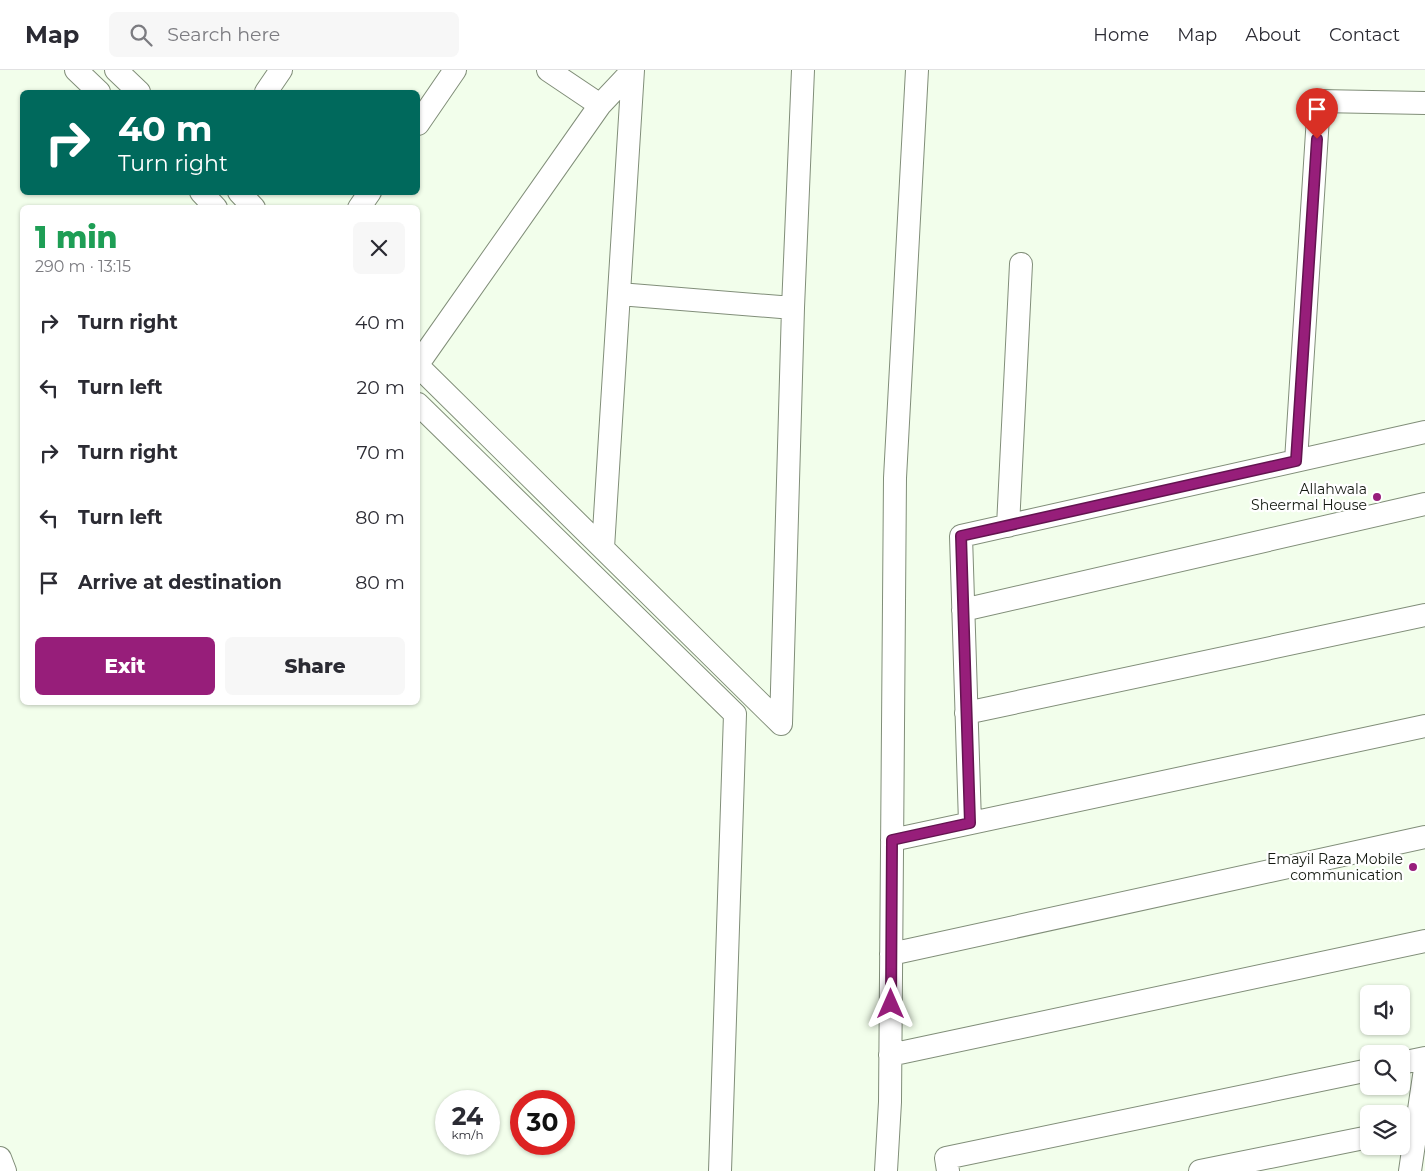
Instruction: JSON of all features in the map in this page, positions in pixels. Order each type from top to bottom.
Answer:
[{"type":"street","points":[[76,70],[97,90]]},
{"type":"street","points":[[116,70],[137,90]]},
{"type":"street","points":[[267,90],[281,70]]},
{"type":"street","points":[[420,121],[455,70]]},
{"type":"street","points":[[548,70],[600,106]]},
{"type":"street","points":[[420,362],[600,106],[633,70],[603,548]]},
{"type":"street","points":[[420,367],[781,724],[793,308],[803,70]]},
{"type":"street","points":[[886,1171],[890,1055],[895,478],[917,70]]},
{"type":"street","points":[[1296,461],[1319,101],[1425,103]]},
{"type":"street","points":[[204,195],[213,205]]},
{"type":"street","points":[[242,195],[251,205]]},
{"type":"street","points":[[1008,526],[1020,264]]},
{"type":"street","points":[[619,294],[793,308]]},
{"type":"street","points":[[420,406],[735,714],[720,1171]]},
{"type":"street","points":[[970,823],[961,536],[1425,432]]},
{"type":"street","points":[[963,610],[1425,504]]},
{"type":"street","points":[[966,713],[1425,616]]},
{"type":"street","points":[[892,840],[1425,726]]},
{"type":"street","points":[[891,954],[1425,836]]},
{"type":"street","points":[[890,1055],[1425,941]]},
{"type":"street","points":[[1410,1061],[1425,1058]]},
{"type":"street","points":[[1410,1171],[1414,1127],[1425,1069]]},
{"type":"street","points":[[948,1171],[946,1158],[1360,1072]]},
{"type":"street","points":[[1200,1171],[1360,1139]]},
{"type":"street","points":[[0,1158],[5,1171]]},
{"type":"place","name":"Allahwala Sheermal House","points":[[1377,497]]},
{"type":"place","name":"Emayil Raza Mobile communication","points":[[1413,867]]},
{"type":"route","points":[[891,1004],[892,840],[970,823],[961,536],[1296,461],[1317,139]]}]
